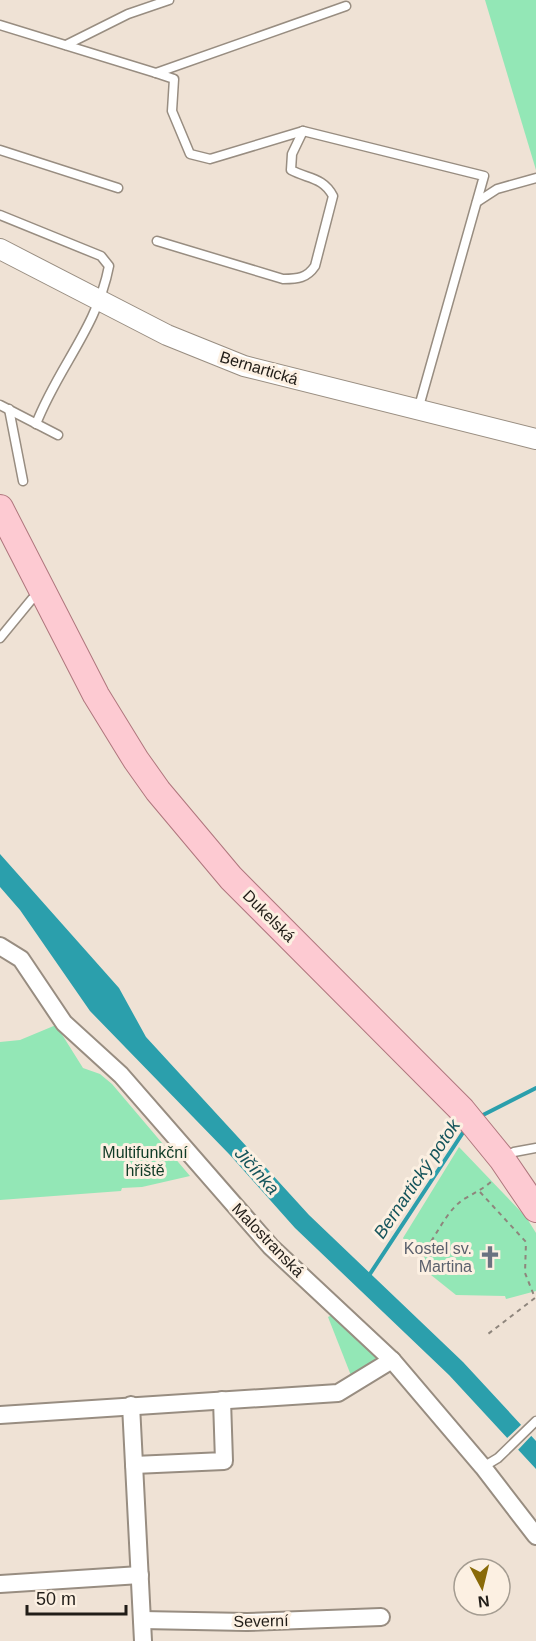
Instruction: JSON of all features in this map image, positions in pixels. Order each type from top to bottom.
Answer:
[{"type":"main road","name":"Dukelská","points":[[0,508],[115,728],[181,821],[231,878],[462,1110],[478,1129],[499,1167],[536,1209]]},
{"type":"street","name":"Bernartická","points":[[0,249],[167,335],[244,366],[536,439]]},
{"type":"street","name":"Malostranská","points":[[0,946],[21,959],[64,1023],[121,1075],[271,1247],[392,1360],[483,1467],[536,1536]]},
{"type":"street","points":[[0,1415],[131,1405],[338,1394],[392,1360]]},
{"type":"street","points":[[134,1465],[224,1461],[222,1400]]},
{"type":"street","points":[[131,1405],[142,1641]]},
{"type":"street","points":[[0,1584],[140,1575]]},
{"type":"street","name":"Severní","points":[[142,1620],[247,1622],[381,1617]]},
{"type":"lane","points":[[66,45],[153,3],[169,0]]},
{"type":"lane","points":[[156,74],[346,6]]},
{"type":"lane","points":[[0,25],[174,79],[172,111],[190,154],[210,159],[303,131],[484,176],[418,410]]},
{"type":"lane","points":[[157,241],[284,279],[298,279],[310,274],[315,266],[333,196],[327,186],[314,177],[291,170],[292,154],[303,131]]},
{"type":"lane","points":[[0,150],[118,189]]},
{"type":"lane","points":[[477,202],[497,189],[536,178]]},
{"type":"lane","points":[[0,215],[101,256],[109,266],[100,301],[82,341],[44,402],[36,424]]},
{"type":"lane","points":[[4,407],[58,435]]},
{"type":"lane","points":[[4,407],[23,481]]},
{"type":"lane","points":[[0,638],[32,599],[43,594]]},
{"type":"lane","points":[[499,1167],[514,1152],[536,1148]]},
{"type":"lane","points":[[483,1467],[498,1458],[536,1421]]},
{"type":"path","points":[[427,1264],[431,1258],[426,1250],[451,1214],[462,1200],[480,1192],[499,1167]]},
{"type":"path","points":[[480,1192],[526,1242],[525,1273],[536,1298],[488,1334]]},
{"type":"green space","points":[[485,0],[536,0],[536,170]]},
{"type":"green space","name":"Multifunkční hřiště","points":[[56,1025],[83,1068],[100,1074],[112,1084],[190,1176],[142,1187],[122,1188],[121,1191],[0,1200],[0,1042],[20,1040]]},
{"type":"green space","points":[[459,1147],[526,1217],[536,1233],[536,1291],[506,1299],[505,1296],[456,1295],[431,1275],[419,1243],[408,1247],[403,1238]]},
{"type":"green space","points":[[332,1315],[376,1358],[352,1378],[328,1317]]},
{"type":"water","name":"Jičínka","points":[[0,854],[119,988],[146,1037],[309,1215],[463,1362],[536,1441],[536,1469],[449,1375],[295,1228],[229,1154],[90,1011],[20,910],[0,887]]},
{"type":"pier","points":[[523,1423],[533,1434],[516,1452],[505,1440]]},
{"type":"waterway","name":"Bernartický potok","points":[[481,1116],[536,1088]]},
{"type":"waterway","name":"Bernartický potok","points":[[368,1277],[466,1128]]},
{"type":"place","name":"Kostel sv. Martina","points":[[490,1257]]}]
